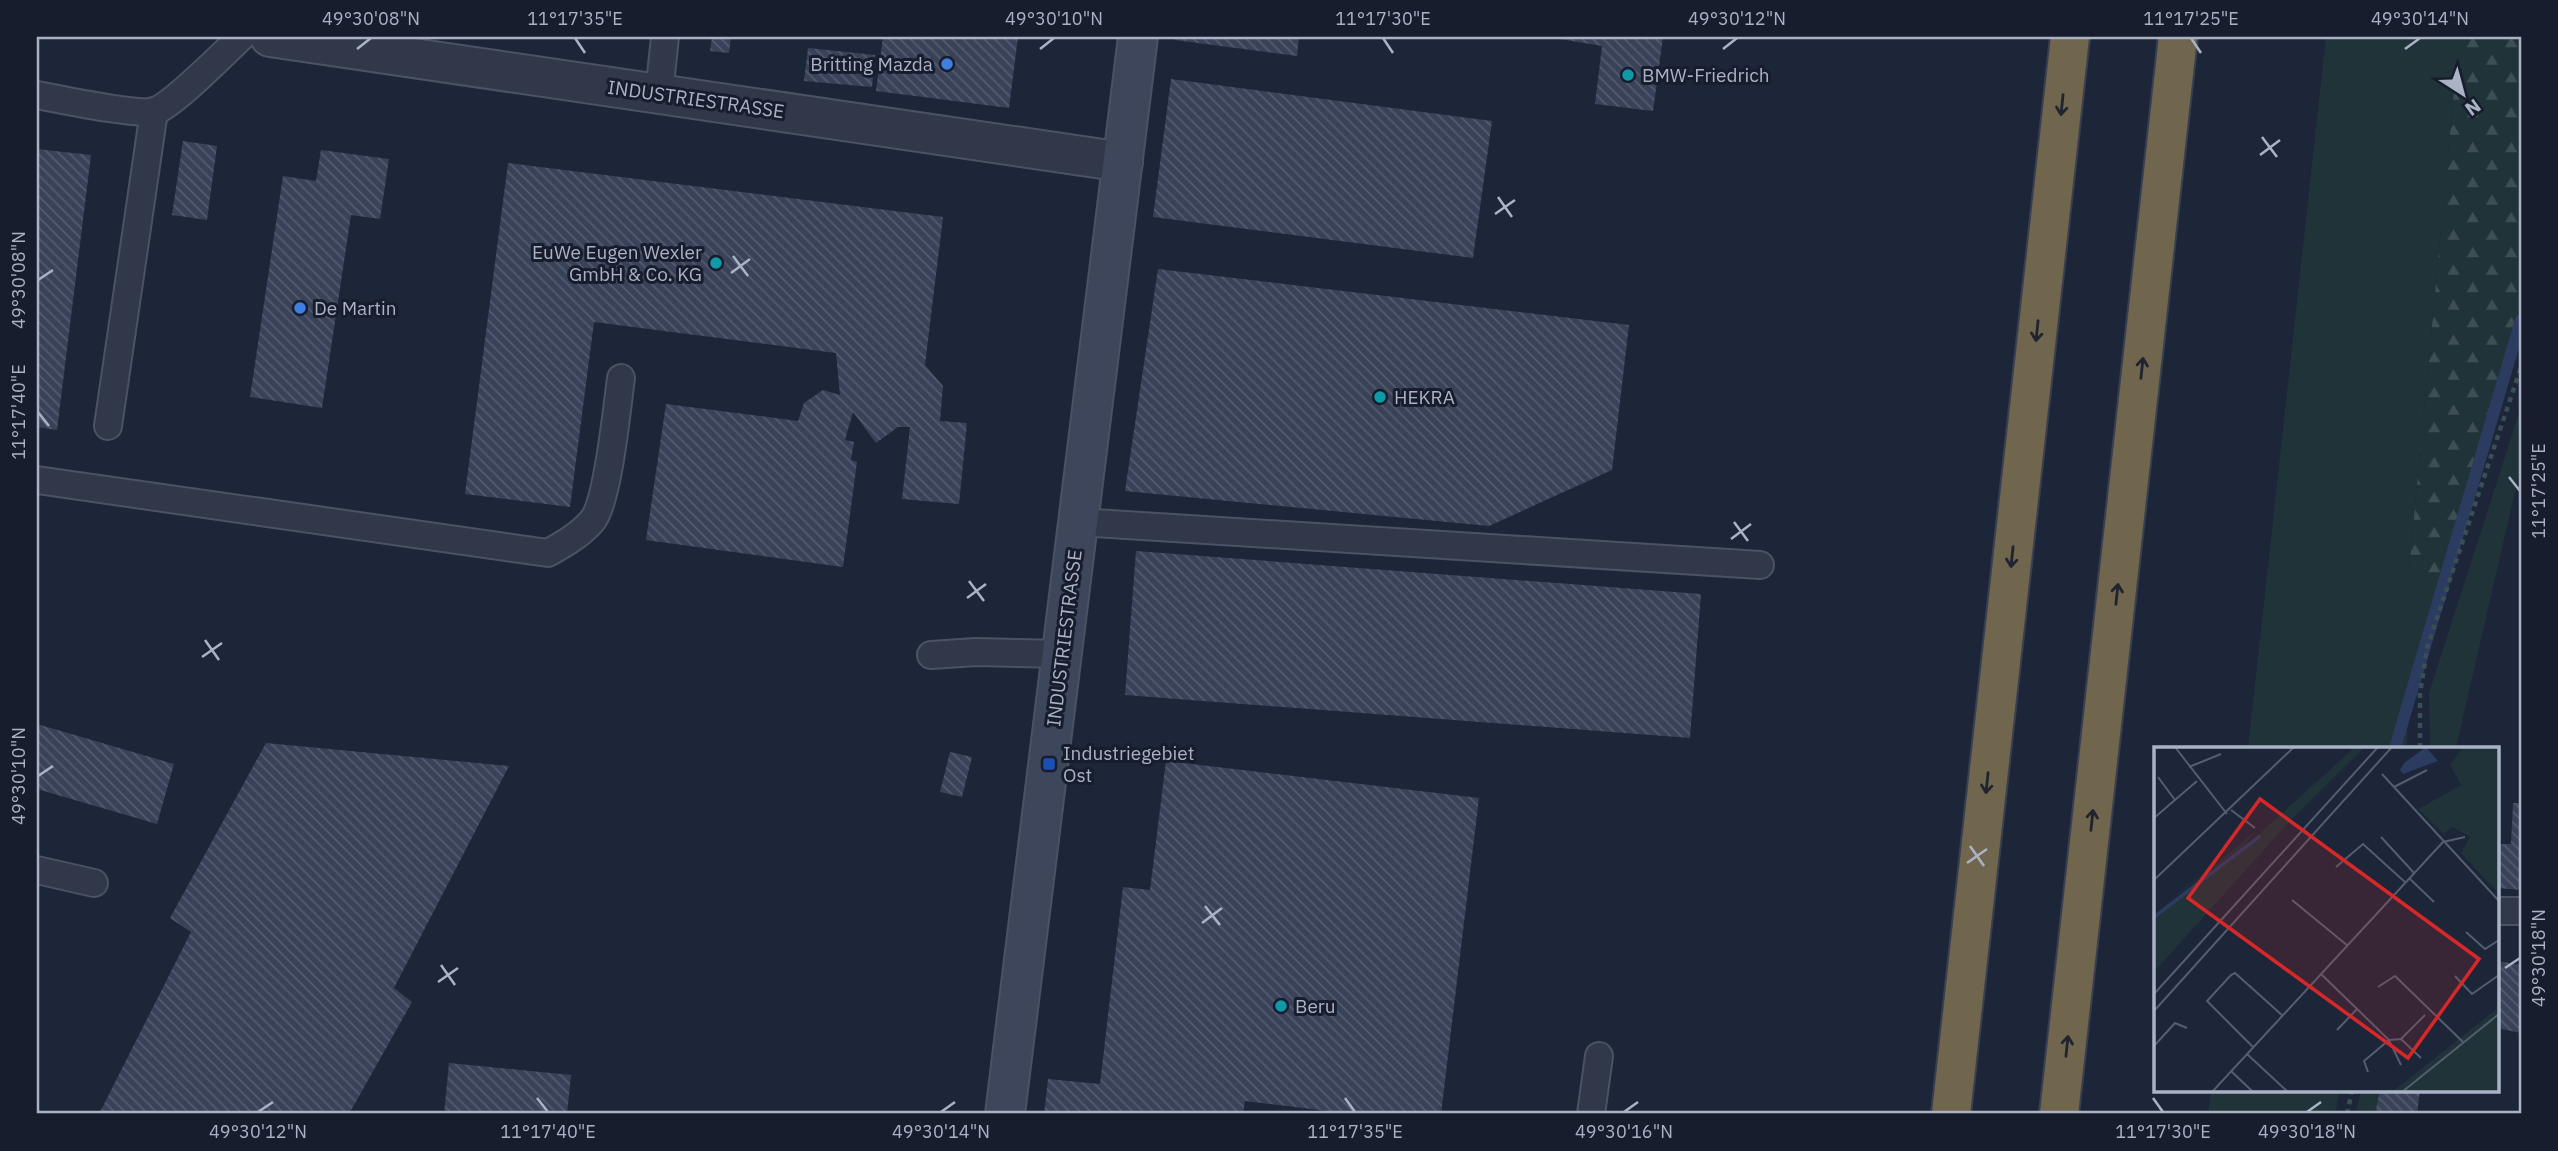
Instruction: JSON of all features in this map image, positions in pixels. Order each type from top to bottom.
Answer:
[{"type":"highway","points":[[1951,1114],[2070,37]]},
{"type":"highway","points":[[2059,1114],[2178,37]]},
{"type":"street","name":"INDUSTRIESTRASSE","points":[[270,37],[1123,162]]},
{"type":"street","name":"INDUSTRIESTRASSE","points":[[1004,1114],[1138,37]]},
{"type":"lane","points":[[37,95],[154,111],[172,100],[241,37]]},
{"type":"lane","points":[[659,94],[665,37]]},
{"type":"lane","points":[[108,426],[154,111]]},
{"type":"lane","points":[[37,480],[548,552],[574,538],[594,519],[603,495],[621,378]]},
{"type":"lane","points":[[1079,522],[1760,565]]},
{"type":"lane","points":[[931,655],[976,652],[1062,654]]},
{"type":"lane","points":[[37,870],[94,883]]},
{"type":"lane","points":[[2498,911],[2521,911]]},
{"type":"lane","points":[[1591,1114],[1599,1056]]},
{"type":"path","points":[[2420,747],[2420,694],[2427,648],[2521,367]]},
{"type":"path","points":[[2347,1114],[2352,1092]]},
{"type":"green space","points":[[2326,37],[2459,37],[2409,570],[2436,596],[2408,690],[2407,747],[2248,747]]},
{"type":"green space","points":[[2459,37],[2521,37],[2521,302],[2436,596],[2409,570]]},
{"type":"green space","points":[[2521,407],[2521,466],[2456,747],[2430,747],[2429,693]]},
{"type":"green space","points":[[2211,1092],[2340,1092],[2335,1114],[2208,1114]]},
{"type":"green space","points":[[2361,1092],[2380,1092],[2375,1114],[2356,1114]]},
{"type":"building","points":[[712,37],[731,37],[729,53],[710,51]]},
{"type":"building","name":"Britting Mazda","points":[[883,37],[1018,37],[1009,108],[876,91]]},
{"type":"building","points":[[1175,37],[1299,37],[1297,56],[1175,40]]},
{"type":"building","name":"BMW-Friedrich","points":[[1548,37],[1663,37],[1653,111],[1595,104],[1602,46]]},
{"type":"building","points":[[808,48],[875,55],[872,87],[804,81]]},
{"type":"building","points":[[1171,79],[1492,121],[1473,258],[1153,217]]},
{"type":"building","points":[[183,141],[217,146],[207,220],[172,215]]},
{"type":"building","points":[[37,149],[91,155],[57,430],[37,427]]},
{"type":"building","name":"De Martin","points":[[321,150],[389,159],[380,219],[351,215],[322,408],[250,397],[283,176],[316,181]]},
{"type":"building","points":[[508,163],[943,217],[925,365],[943,386],[940,421],[967,423],[959,504],[902,499],[910,427],[898,427],[876,443],[853,412],[845,440],[854,442],[851,460],[857,462],[843,567],[646,540],[666,404],[798,421],[804,403],[823,390],[840,395],[836,353],[594,322],[570,507],[465,494]]},
{"type":"building","name":"HEKRA","points":[[1158,269],[1629,325],[1612,470],[1489,526],[1125,491]]},
{"type":"building","points":[[1136,551],[1701,594],[1690,738],[1125,695]]},
{"type":"building","points":[[37,724],[174,764],[157,824],[37,789]]},
{"type":"building","points":[[266,743],[509,766],[394,988],[412,1002],[349,1114],[99,1114],[191,932],[170,918]]},
{"type":"building","points":[[950,752],[972,757],[962,797],[940,792]]},
{"type":"building","points":[[1166,761],[1479,798],[1441,1114],[1353,1114],[1245,1101],[1243,1114],[1044,1114],[1048,1079],[1100,1084],[1123,887],[1150,890]]},
{"type":"building","points":[[2513,803],[2521,803],[2521,890],[2498,888],[2498,844],[2511,844]]},
{"type":"building","points":[[2498,961],[2521,965],[2521,1033],[2498,1028]]},
{"type":"building","points":[[449,1063],[571,1075],[567,1114],[444,1114]]},
{"type":"building","points":[[2380,1092],[2420,1092],[2417,1114],[2375,1114]]},
{"type":"waterway","points":[[2395,747],[2521,320]]},
{"type":"place","name":"Britting Mazda","points":[[947,64]]},
{"type":"place","name":"BMW-Friedrich","points":[[1628,75]]},
{"type":"place","name":"EuWe Eugen Wexler GmbH & Co. KG","points":[[716,263]]},
{"type":"place","name":"De Martin","points":[[300,308]]},
{"type":"place","name":"HEKRA","points":[[1380,397]]},
{"type":"place","name":"Industriegebiet Ost","points":[[1049,764]]},
{"type":"place","name":"Beru","points":[[1281,1006]]}]
